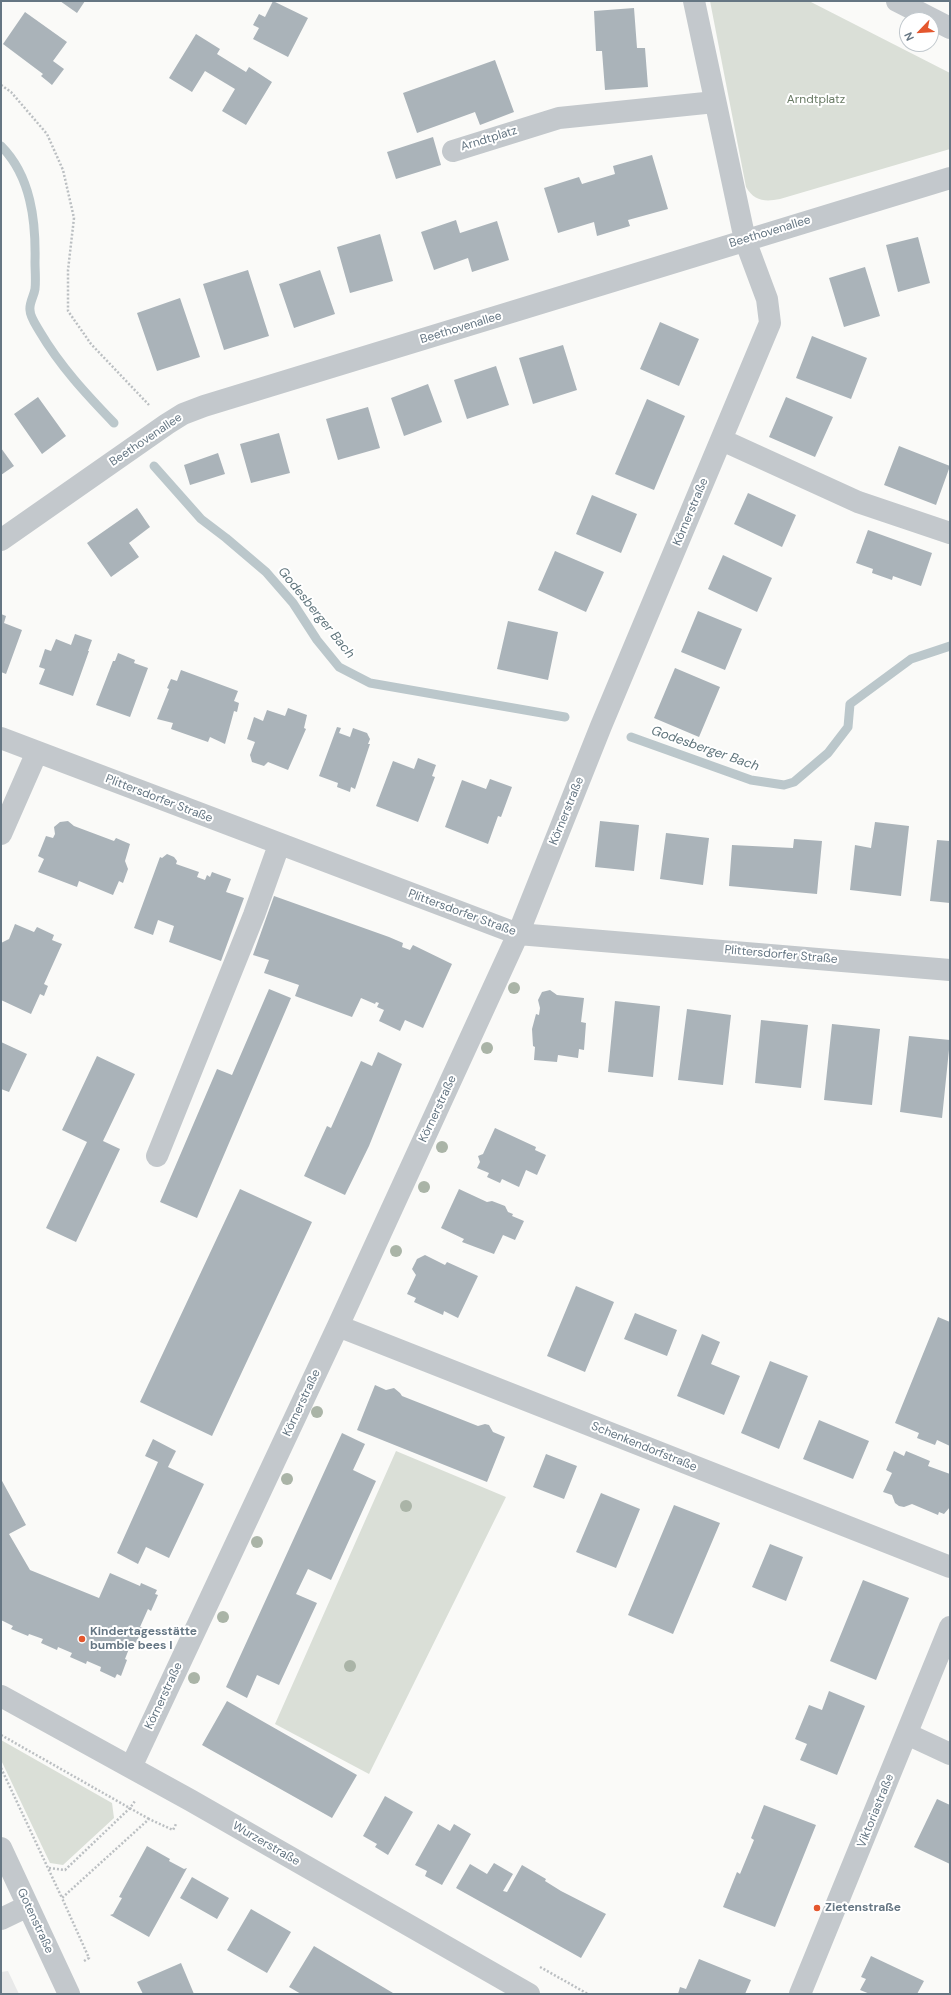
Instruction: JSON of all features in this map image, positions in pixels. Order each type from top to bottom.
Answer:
[{"type":"street","points":[[694,1],[745,240]]},
{"type":"street","points":[[897,1],[950,28]]},
{"type":"street","name":"Arndtplatz","points":[[453,151],[559,118],[715,102]]},
{"type":"street","name":"Beethovenallee","points":[[1,540],[183,414],[204,406],[950,178]]},
{"type":"street","name":"Körnerstraße","points":[[140,1772],[338,1326],[518,934],[601,726],[770,323],[767,299],[745,240]]},
{"type":"street","points":[[722,440],[858,502],[950,533]]},
{"type":"street","name":"Plittersdorfer Straße","points":[[1,738],[279,845],[518,934],[950,970]]},
{"type":"street","points":[[1,834],[37,752]]},
{"type":"street","points":[[157,1156],[254,915],[279,845]]},
{"type":"street","name":"Schenkendorfstraße","points":[[338,1326],[950,1568]]},
{"type":"street","name":"Viktoriastraße","points":[[800,1994],[950,1627]]},
{"type":"street","name":"Wurzerstraße","points":[[1,1696],[190,1800],[529,1994]]},
{"type":"street","points":[[907,1734],[950,1754]]},
{"type":"street","name":"Gotenstraße","points":[[1,1848],[69,1994]]},
{"type":"street","points":[[1,1919],[28,1906]]},
{"type":"path","points":[[1,85],[11,92],[47,134],[63,170],[74,218],[68,270],[68,311],[91,344],[167,424]]},
{"type":"path","points":[[1,1735],[149,1819],[173,1830],[190,1800]]},
{"type":"path","points":[[1,1768],[90,1958],[59,1972]]},
{"type":"path","points":[[49,1868],[65,1870],[130,1808],[140,1772]]},
{"type":"path","points":[[62,1898],[149,1819]]},
{"type":"shaded area","points":[[8,1971],[19,1994],[1,1994],[1,1972]]},
{"type":"green space","name":"Arndtplatz","points":[[710,1],[809,1],[899,47],[899,52],[909,52],[950,73],[950,149],[780,199],[765,200],[756,198],[746,187]]},
{"type":"green space","points":[[396,1451],[506,1497],[369,1774],[275,1724]]},
{"type":"green space","points":[[1,1740],[112,1803],[114,1818],[63,1865],[50,1863],[1,1760]]},
{"type":"building","points":[[60,1],[85,1],[77,13]]},
{"type":"building","points":[[273,1],[308,18],[288,57],[253,39],[259,28],[253,25],[259,14],[265,17]]},
{"type":"building","points":[[634,8],[637,48],[645,48],[648,87],[605,90],[602,51],[596,51],[594,11]]},
{"type":"building","points":[[25,12],[67,42],[53,61],[64,69],[52,85],[41,76],[43,74],[3,44]]},
{"type":"building","points":[[196,34],[220,49],[217,54],[246,72],[249,67],[272,82],[246,125],[222,111],[235,89],[205,71],[192,92],[169,78]]},
{"type":"building","points":[[495,60],[514,112],[480,125],[475,112],[417,133],[403,93]]},
{"type":"building","points":[[433,137],[441,165],[396,179],[387,152]]},
{"type":"building","points":[[652,155],[668,209],[628,220],[630,226],[597,236],[594,222],[558,233],[544,188],[579,177],[582,184],[615,174],[613,166]]},
{"type":"building","points":[[456,220],[460,233],[497,221],[509,260],[472,272],[468,258],[434,270],[421,232]]},
{"type":"building","points":[[380,234],[393,281],[350,293],[337,247]]},
{"type":"building","points":[[918,237],[930,283],[898,292],[886,245]]},
{"type":"building","points":[[865,267],[880,316],[844,327],[829,278]]},
{"type":"building","points":[[248,270],[269,336],[224,350],[203,284]]},
{"type":"building","points":[[320,270],[335,314],[294,328],[279,284]]},
{"type":"building","points":[[180,298],[200,357],[157,371],[137,313]]},
{"type":"building","points":[[660,322],[699,339],[679,386],[640,369]]},
{"type":"building","points":[[812,336],[867,358],[851,399],[796,378]]},
{"type":"building","points":[[563,345],[577,390],[533,404],[519,358]]},
{"type":"building","points":[[496,366],[509,405],[467,419],[454,380]]},
{"type":"building","points":[[428,384],[442,422],[404,436],[391,398]]},
{"type":"building","points":[[38,397],[66,436],[42,454],[14,414]]},
{"type":"building","points":[[786,397],[833,417],[815,457],[769,437]]},
{"type":"building","points":[[647,399],[685,416],[654,490],[615,474]]},
{"type":"building","points":[[368,407],[380,448],[338,460],[326,419]]},
{"type":"building","points":[[279,433],[290,473],[251,483],[240,444]]},
{"type":"building","points":[[899,446],[950,466],[936,505],[884,485]]},
{"type":"building","points":[[1,448],[14,466],[1,475]]},
{"type":"building","points":[[218,453],[225,474],[190,485],[184,465]]},
{"type":"building","points":[[748,493],[796,515],[782,547],[734,524]]},
{"type":"building","points":[[592,495],[637,514],[621,553],[576,534]]},
{"type":"building","points":[[137,508],[150,527],[129,543],[139,557],[111,577],[87,543]]},
{"type":"building","points":[[868,530],[932,553],[921,586],[893,576],[892,580],[872,573],[873,569],[856,563]]},
{"type":"building","points":[[555,551],[604,572],[586,612],[538,590]]},
{"type":"building","points":[[723,555],[772,578],[757,612],[708,589]]},
{"type":"building","points":[[698,611],[742,629],[725,670],[681,652]]},
{"type":"building","points":[[1,614],[6,616],[4,623],[22,630],[6,674],[1,672]]},
{"type":"building","points":[[508,621],[558,632],[548,680],[497,669]]},
{"type":"building","points":[[75,634],[92,640],[73,696],[39,684],[45,669],[39,667],[45,649],[51,651],[56,639],[71,645]]},
{"type":"building","points":[[118,653],[135,660],[134,663],[148,668],[130,717],[96,705],[113,661],[115,661]]},
{"type":"building","points":[[675,668],[720,687],[699,737],[654,718]]},
{"type":"building","points":[[181,670],[238,691],[234,701],[239,703],[237,712],[234,711],[225,744],[210,737],[208,742],[171,729],[173,723],[157,719],[169,689],[167,688],[171,679],[177,681]]},
{"type":"building","points":[[288,708],[307,715],[304,728],[306,729],[288,770],[268,762],[264,766],[252,762],[250,755],[255,742],[247,739],[254,717],[263,721],[267,710],[285,716]]},
{"type":"building","points":[[337,727],[341,728],[339,733],[350,737],[353,728],[367,733],[370,739],[368,744],[370,744],[355,789],[351,787],[350,792],[337,787],[338,783],[319,776]]},
{"type":"building","points":[[418,758],[436,765],[432,776],[435,777],[418,822],[376,806],[393,761],[414,769]]},
{"type":"building","points":[[490,779],[512,787],[501,817],[498,816],[488,844],[445,827],[462,780],[486,789]]},
{"type":"building","points":[[68,821],[74,826],[114,841],[116,838],[130,844],[125,861],[128,869],[123,883],[119,881],[113,895],[79,881],[77,887],[38,872],[44,859],[38,856],[46,836],[53,838],[55,834],[54,827],[60,822]]},
{"type":"building","points":[[600,821],[639,825],[634,871],[595,867]]},
{"type":"building","points":[[875,822],[909,826],[901,896],[850,890],[855,845],[871,848]]},
{"type":"building","points":[[666,833],[709,838],[703,885],[660,879]]},
{"type":"building","points":[[794,839],[822,841],[817,894],[729,886],[732,845],[793,848]]},
{"type":"building","points":[[937,840],[950,841],[950,903],[930,901]]},
{"type":"building","points":[[167,854],[174,857],[177,861],[176,864],[199,872],[197,877],[205,880],[207,875],[210,877],[212,872],[231,879],[226,892],[244,898],[221,961],[169,942],[174,926],[158,920],[153,935],[134,928],[160,857],[162,858]]},
{"type":"building","points":[[274,896],[389,937],[403,943],[402,947],[410,950],[413,945],[452,964],[423,1028],[405,1020],[400,1031],[379,1021],[384,1010],[377,1007],[379,1003],[376,1002],[375,1004],[361,998],[352,1017],[295,996],[299,985],[264,973],[269,960],[253,955]]},
{"type":"building","points":[[15,924],[34,932],[37,927],[54,935],[52,940],[62,944],[44,984],[48,986],[44,996],[40,994],[31,1014],[1,1000],[1,943],[9,939]]},
{"type":"building","points":[[269,989],[291,998],[197,1218],[160,1202],[217,1069],[232,1075]]},
{"type":"building","points":[[550,990],[557,995],[584,998],[581,1022],[586,1023],[584,1050],[579,1049],[578,1058],[558,1055],[557,1062],[534,1060],[535,1047],[533,1046],[532,1029],[536,1014],[539,1015],[540,1008],[538,1000],[542,992]]},
{"type":"building","points":[[615,1001],[660,1006],[653,1077],[608,1072]]},
{"type":"building","points":[[687,1009],[731,1015],[723,1085],[678,1080]]},
{"type":"building","points":[[761,1020],[808,1025],[801,1088],[755,1083]]},
{"type":"building","points":[[832,1024],[880,1029],[872,1105],[824,1100]]},
{"type":"building","points":[[909,1036],[950,1040],[942,1118],[900,1112]]},
{"type":"building","points":[[1,1042],[27,1054],[9,1092],[1,1089]]},
{"type":"building","points":[[378,1052],[402,1064],[369,1146],[345,1195],[304,1176],[327,1126],[331,1128],[361,1061],[372,1066]]},
{"type":"building","points":[[97,1056],[135,1074],[103,1141],[120,1149],[76,1242],[46,1228],[87,1142],[62,1130]]},
{"type":"building","points":[[495,1128],[536,1147],[535,1150],[546,1155],[537,1175],[526,1170],[519,1187],[502,1179],[500,1183],[487,1177],[489,1173],[477,1168],[480,1162],[478,1156],[483,1154]]},
{"type":"building","points":[[240,1189],[312,1222],[212,1436],[140,1402]]},
{"type":"building","points":[[459,1189],[487,1202],[492,1201],[505,1206],[508,1212],[513,1214],[512,1216],[524,1221],[515,1240],[503,1235],[494,1254],[462,1242],[464,1239],[441,1228]]},
{"type":"building","points":[[425,1255],[445,1265],[447,1262],[478,1276],[458,1318],[444,1311],[443,1315],[414,1302],[416,1298],[407,1294],[416,1275],[412,1269],[417,1259]]},
{"type":"building","points":[[576,1286],[614,1302],[585,1372],[547,1356]]},
{"type":"building","points":[[635,1313],[677,1330],[667,1356],[624,1339]]},
{"type":"building","points":[[938,1317],[950,1322],[950,1446],[937,1440],[935,1445],[917,1438],[919,1433],[895,1423]]},
{"type":"building","points":[[702,1334],[720,1342],[711,1364],[740,1376],[724,1415],[677,1396]]},
{"type":"building","points":[[770,1361],[808,1376],[779,1449],[741,1433]]},
{"type":"building","points":[[375,1385],[386,1390],[394,1388],[402,1396],[478,1426],[485,1424],[489,1425],[493,1432],[505,1437],[487,1482],[357,1430]]},
{"type":"building","points":[[819,1420],[869,1441],[853,1479],[803,1459]]},
{"type":"building","points":[[342,1433],[365,1444],[353,1470],[376,1481],[331,1580],[308,1569],[296,1594],[317,1603],[279,1685],[257,1675],[247,1698],[226,1687]]},
{"type":"building","points":[[153,1439],[176,1451],[168,1467],[204,1484],[169,1558],[146,1547],[138,1564],[117,1553],[158,1462],[145,1456]]},
{"type":"building","points":[[894,1451],[904,1456],[906,1451],[930,1461],[928,1466],[950,1474],[950,1507],[944,1514],[939,1512],[938,1515],[912,1504],[904,1507],[899,1506],[895,1503],[892,1495],[883,1492],[892,1473],[886,1470]]},
{"type":"building","points":[[546,1454],[577,1466],[564,1499],[533,1487]]},
{"type":"building","points":[[1,1479],[26,1525],[9,1534],[30,1570],[99,1598],[110,1573],[140,1586],[141,1583],[157,1590],[155,1594],[158,1595],[151,1611],[148,1609],[140,1627],[143,1628],[136,1643],[132,1641],[125,1659],[127,1660],[121,1676],[117,1674],[115,1678],[100,1671],[101,1667],[87,1661],[86,1664],[70,1657],[72,1653],[58,1647],[57,1650],[41,1643],[43,1639],[29,1634],[28,1636],[11,1629],[13,1626],[1,1620]]},
{"type":"building","points":[[601,1493],[640,1509],[616,1568],[576,1552]]},
{"type":"building","points":[[674,1505],[720,1523],[673,1634],[628,1615]]},
{"type":"building","points":[[770,1544],[803,1557],[786,1601],[752,1587]]},
{"type":"building","points":[[863,1580],[909,1598],[876,1680],[830,1661]]},
{"type":"building","points":[[829,1691],[865,1706],[837,1775],[800,1760],[807,1744],[795,1739],[809,1705],[822,1710]]},
{"type":"building","points":[[227,1701],[357,1775],[332,1818],[202,1745]]},
{"type":"building","points":[[385,1796],[413,1812],[388,1855],[375,1847],[377,1844],[363,1836]]},
{"type":"building","points":[[937,1799],[950,1805],[950,1864],[914,1847]]},
{"type":"building","points":[[764,1805],[816,1825],[775,1927],[723,1907],[737,1872],[740,1874],[754,1840],[751,1838]]},
{"type":"building","points":[[438,1824],[450,1831],[454,1824],[471,1834],[442,1885],[425,1876],[427,1871],[415,1865]]},
{"type":"building","points":[[147,1846],[170,1859],[169,1861],[184,1869],[187,1868],[149,1937],[110,1915],[113,1914],[122,1898],[119,1897]]},
{"type":"building","points":[[494,1863],[513,1874],[503,1891],[507,1892],[522,1865],[546,1879],[545,1881],[561,1891],[606,1914],[581,1958],[456,1888],[470,1864],[487,1874]]},
{"type":"building","points":[[192,1877],[229,1898],[217,1919],[180,1898]]},
{"type":"building","points":[[251,1909],[291,1932],[267,1973],[227,1950]]},
{"type":"building","points":[[314,1946],[393,1994],[301,1994],[289,1987]]},
{"type":"building","points":[[871,1956],[924,1981],[917,1994],[870,1994],[860,1990],[866,1979],[861,1977]]},
{"type":"building","points":[[699,1959],[751,1980],[745,1994],[678,1994],[680,1987],[686,1989]]},
{"type":"building","points":[[181,1963],[194,1994],[143,1994],[137,1982]]},
{"type":"waterway","name":"Godesberger Bach","points":[[1,146],[19,171],[30,200],[33,215],[35,289],[30,307],[32,318],[65,368],[114,423]]},
{"type":"waterway","name":"Godesberger Bach","points":[[154,466],[201,519],[266,572],[293,603],[317,640],[339,667],[370,683],[565,717]]},
{"type":"waterway","name":"Godesberger Bach","points":[[631,737],[751,780],[784,785],[794,782],[828,753],[848,727],[850,704],[911,659],[950,646]]},
{"type":"place","name":"Kindertagesstätte bumble bees I","points":[[82,1639]]},
{"type":"place","name":"Zietenstraße","points":[[817,1908]]}]
